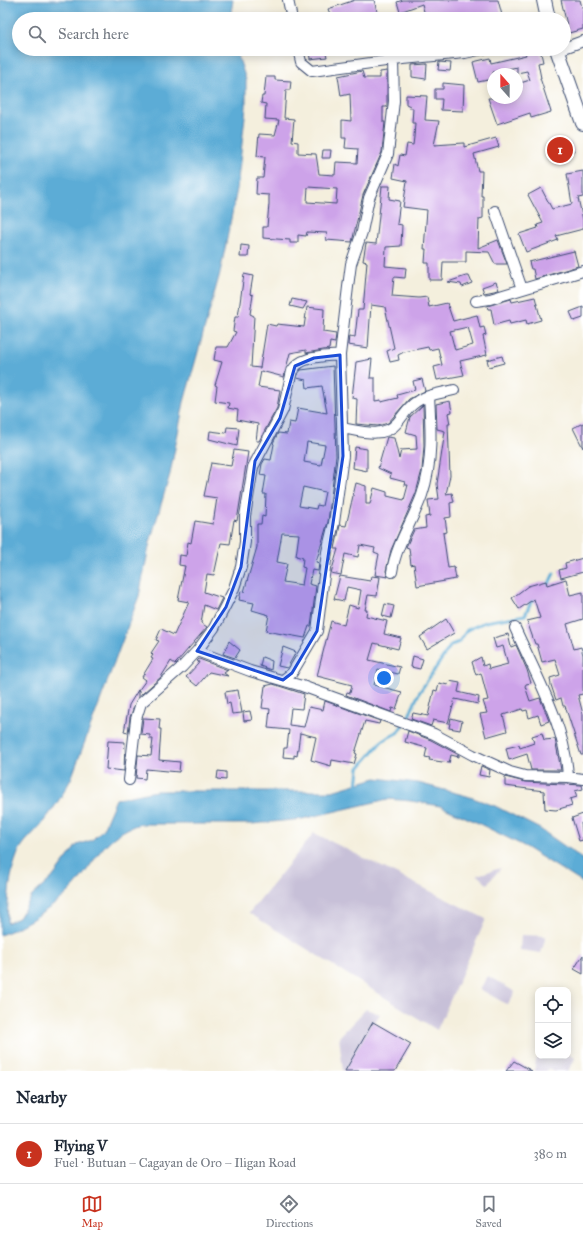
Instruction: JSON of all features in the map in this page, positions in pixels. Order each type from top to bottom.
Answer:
[{"type":"highway","points":[[544,0],[547,12]]},
{"type":"highway","points":[[562,56],[583,123]]},
{"type":"street","points":[[288,0],[291,12]]},
{"type":"street","points":[[571,46],[583,42]]},
{"type":"street","points":[[300,56],[301,62],[312,71],[434,56]]},
{"type":"street","points":[[283,680],[292,673],[317,632],[327,552],[334,523],[341,475],[342,428],[340,408],[340,355],[351,264],[362,232],[369,198],[388,154],[394,101],[393,60]]},
{"type":"street","points":[[495,211],[522,289]]},
{"type":"street","points":[[476,301],[490,299],[583,271]]},
{"type":"street","points":[[129,780],[136,719],[141,703],[185,664],[197,651],[214,628],[233,591],[241,567],[245,542],[245,516],[252,467],[283,410],[292,371],[295,366],[305,360],[340,355]]},
{"type":"street","points":[[342,428],[366,432],[384,431],[396,424],[414,403],[429,396],[454,390]]},
{"type":"street","points":[[392,572],[398,548],[422,496],[427,480],[431,426],[429,396]]},
{"type":"street","points":[[515,628],[556,723],[565,751],[568,776]]},
{"type":"street","points":[[197,651],[250,671],[283,680],[434,734],[473,755],[510,772],[525,776],[568,776],[583,779]]},
{"type":"highlighted area","points":[[340,355],[343,456],[317,631],[292,673],[283,680],[197,651],[226,607],[241,567],[255,461],[280,418],[295,366],[314,358]]},
{"type":"shaded area","points":[[314,833],[486,919],[437,1030],[249,913]]},
{"type":"shaded area","points":[[501,868],[487,884],[477,875]]},
{"type":"shaded area","points":[[521,935],[546,936],[541,953],[520,950]]},
{"type":"shaded area","points":[[488,976],[515,992],[508,1005],[480,989]]},
{"type":"shaded area","points":[[366,1009],[380,1014],[345,1071],[343,1071],[339,1037]]},
{"type":"shaded area","points":[[571,1056],[575,1058],[568,1071],[555,1071],[548,1068],[547,1071],[534,1071],[537,1059],[571,1059]]},
{"type":"water","points":[[0,0],[233,0],[231,12],[12,12],[12,56],[238,56],[246,80],[246,107],[237,189],[220,273],[184,402],[170,474],[150,542],[139,596],[71,779],[52,810],[25,842],[18,853],[11,878],[7,923],[19,918],[32,896],[52,878],[77,845],[92,840],[103,829],[116,799],[156,791],[332,791],[376,778],[418,783],[467,796],[495,806],[540,829],[583,859],[583,883],[522,845],[440,806],[388,799],[302,819],[252,824],[139,824],[127,829],[110,841],[78,882],[63,898],[31,920],[0,935]]},
{"type":"building","points":[[355,0],[374,0],[377,12],[329,12],[328,9]]},
{"type":"building","points":[[403,0],[498,0],[501,12],[424,12],[422,4],[400,12],[397,2]]},
{"type":"building","points":[[561,0],[580,0],[583,11],[583,29],[571,32],[571,12],[564,12]]},
{"type":"building","points":[[310,56],[327,57],[310,59]]},
{"type":"building","points":[[522,56],[542,56],[543,62],[538,63],[540,78],[551,112],[531,118],[530,113],[497,124],[490,104],[523,104],[523,82],[530,80],[527,71],[523,72],[523,68],[487,68],[487,80],[478,82],[473,62],[490,58],[491,63]]},
{"type":"building","points":[[439,62],[451,63],[450,71],[438,70]]},
{"type":"building","points":[[427,64],[426,79],[412,77],[412,65]]},
{"type":"building","points":[[362,71],[364,78],[380,78],[380,72],[387,71],[387,107],[383,107],[383,122],[385,122],[382,152],[363,195],[352,242],[326,240],[327,233],[307,232],[306,236],[298,235],[298,243],[290,243],[290,240],[263,238],[263,227],[267,227],[269,195],[256,194],[257,178],[263,178],[265,157],[257,156],[259,134],[275,135],[279,120],[265,119],[266,104],[261,103],[262,96],[264,96],[266,77],[275,77],[275,80],[291,81],[290,90],[286,90],[284,118],[294,119],[292,141],[298,142],[298,153],[316,154],[319,174],[335,175],[336,162],[357,163],[358,149],[345,148],[346,138],[342,138],[342,120],[351,121],[350,94],[341,96],[338,76]],"holes":[[[308,187],[337,189],[336,204],[307,202]]]},
{"type":"building","points":[[443,83],[464,85],[463,111],[441,110],[442,99],[435,99],[435,89],[443,89]]},
{"type":"building","points":[[406,95],[427,96],[425,120],[439,121],[434,145],[464,143],[464,147],[496,138],[499,147],[474,154],[478,171],[482,171],[481,196],[483,196],[483,218],[479,219],[478,248],[498,240],[507,264],[495,264],[489,252],[466,251],[466,262],[443,262],[442,280],[429,280],[429,263],[425,263],[426,249],[424,249],[427,210],[403,207],[407,181],[393,178],[395,164],[398,166],[400,155],[405,156],[407,144],[413,145],[415,123],[412,123],[413,108],[409,108],[410,106],[406,104]]},
{"type":"building","points":[[570,142],[574,151],[557,158],[553,148]]},
{"type":"building","points":[[323,150],[331,150],[330,158],[322,158]]},
{"type":"building","points":[[583,171],[583,197],[578,198],[583,220],[583,229],[556,236],[558,240],[526,252],[519,234],[538,228],[537,225],[543,223],[528,195],[541,188],[552,209],[572,204],[567,174]]},
{"type":"building","points":[[382,186],[390,186],[389,199],[400,201],[397,224],[402,225],[401,246],[386,247],[385,266],[406,268],[405,278],[394,277],[392,296],[419,298],[427,297],[429,307],[447,303],[453,321],[477,315],[480,328],[484,327],[486,335],[483,336],[487,355],[460,361],[464,375],[437,380],[434,367],[442,365],[438,348],[429,350],[428,347],[404,352],[398,355],[399,360],[390,362],[387,351],[394,348],[385,307],[371,305],[368,348],[348,345],[349,336],[355,337],[358,310],[363,310],[367,262],[363,261],[366,243],[376,244]],"holes":[[[468,327],[473,345],[455,350],[450,331]]]},
{"type":"building","points":[[241,245],[249,246],[248,257],[240,257]]},
{"type":"building","points":[[574,251],[578,266],[535,279],[533,269],[531,269],[529,262]]},
{"type":"building","points":[[244,274],[253,276],[250,294],[253,295],[250,314],[254,316],[251,367],[260,368],[267,324],[276,326],[277,324],[304,327],[307,307],[324,309],[323,332],[336,334],[335,343],[330,342],[329,349],[306,353],[306,350],[290,353],[284,377],[261,371],[258,387],[280,390],[277,408],[259,441],[256,441],[258,424],[237,420],[238,410],[228,408],[229,403],[215,401],[217,386],[215,385],[222,362],[214,360],[216,347],[228,347],[236,332],[233,331],[235,317],[238,317]]},
{"type":"building","points":[[469,276],[472,283],[462,287],[461,284],[448,282]]},
{"type":"building","points":[[496,282],[499,290],[484,293],[482,287]]},
{"type":"building","points":[[535,297],[541,320],[527,324],[526,320],[510,324],[509,321],[494,325],[491,309],[488,309],[487,306],[511,299],[512,302]]},
{"type":"building","points":[[292,299],[307,302],[303,309],[290,306]]},
{"type":"building","points":[[583,307],[583,318],[574,321],[570,312]]},
{"type":"building","points":[[502,356],[504,363],[489,367],[487,360]]},
{"type":"building","points":[[372,359],[370,378],[375,378],[375,401],[381,400],[381,402],[398,398],[397,395],[415,390],[413,381],[422,379],[425,391],[409,399],[388,423],[378,426],[356,424],[357,399],[352,398],[356,362]]},
{"type":"building","points":[[333,366],[336,456],[328,522],[316,562],[319,563],[318,571],[312,570],[309,584],[316,586],[311,626],[309,626],[305,638],[266,631],[269,615],[252,610],[254,603],[239,600],[241,591],[244,592],[257,547],[257,524],[261,524],[262,516],[265,517],[266,494],[263,494],[266,476],[260,475],[262,464],[265,459],[271,460],[273,443],[278,433],[287,434],[289,422],[295,423],[298,408],[327,413],[322,386],[307,388],[306,380],[297,378],[301,370]],"holes":[[[307,442],[325,445],[321,465],[304,462]],[[303,487],[325,492],[322,506],[317,505],[316,509],[299,506]],[[282,533],[299,534],[296,556],[303,558],[302,567],[305,568],[302,585],[283,582],[287,564],[277,562]]]},
{"type":"building","points":[[450,401],[452,412],[448,413],[450,424],[448,424],[450,476],[446,494],[452,493],[454,502],[450,503],[451,517],[445,518],[447,532],[443,533],[448,568],[454,567],[456,579],[417,586],[414,564],[411,565],[409,548],[406,547],[414,530],[426,528],[425,517],[430,516],[428,500],[439,499],[437,484],[445,431],[437,429],[436,404]]},
{"type":"building","points":[[423,405],[424,446],[422,470],[416,493],[391,550],[386,571],[388,577],[375,575],[379,554],[374,552],[375,548],[360,545],[358,557],[345,554],[341,575],[331,573],[338,549],[335,549],[340,525],[346,526],[356,483],[366,486],[366,504],[370,504],[374,488],[387,492],[387,496],[404,500],[408,485],[404,485],[405,482],[390,478],[391,474],[378,468],[387,437],[394,438],[399,459],[401,450],[417,449],[416,435],[406,432],[410,417]]},
{"type":"building","points":[[583,423],[583,448],[573,428]]},
{"type":"building","points":[[227,427],[239,428],[237,446],[209,439],[210,431],[226,433]]},
{"type":"building","points":[[355,447],[367,449],[367,471],[353,468]]},
{"type":"building","points":[[234,450],[248,452],[237,521],[234,520],[230,544],[221,543],[214,575],[207,574],[204,592],[222,598],[216,610],[204,605],[201,623],[207,627],[177,662],[175,664],[171,661],[161,677],[142,694],[138,691],[146,680],[142,677],[153,659],[151,658],[153,655],[151,653],[159,641],[156,640],[161,629],[174,635],[189,602],[178,600],[185,566],[179,565],[180,555],[186,556],[188,542],[191,543],[195,521],[213,524],[217,498],[204,496],[211,463],[231,466]]},
{"type":"building","points":[[583,558],[583,572],[561,578],[559,570],[566,568],[565,563]]},
{"type":"building","points":[[340,576],[370,581],[371,576],[380,577],[377,596],[368,595],[365,610],[367,610],[366,616],[387,621],[384,634],[401,638],[398,649],[374,643],[369,660],[400,667],[398,674],[378,669],[374,685],[402,692],[396,709],[392,708],[391,712],[346,695],[347,692],[350,693],[352,685],[317,676],[331,621],[344,625],[349,605],[358,608],[361,590],[347,587],[344,601],[334,599]]},
{"type":"building","points":[[566,579],[570,595],[583,592],[583,619],[567,624],[574,649],[581,647],[583,655],[583,694],[578,695],[583,714],[583,755],[581,755],[565,706],[563,706],[561,698],[556,700],[551,685],[550,678],[560,675],[555,659],[542,662],[537,644],[535,644],[527,621],[540,618],[534,599],[519,609],[512,598],[528,586],[546,581],[547,585]]},
{"type":"building","points":[[385,604],[394,606],[391,618],[382,616]]},
{"type":"building","points":[[446,619],[454,633],[427,649],[420,637]]},
{"type":"building","points":[[508,634],[511,647],[516,645],[527,670],[531,683],[526,684],[525,686],[530,701],[540,698],[549,721],[541,724],[538,715],[529,718],[527,710],[523,711],[522,709],[503,715],[507,731],[486,737],[480,714],[487,713],[483,701],[488,700],[481,673],[476,675],[472,662],[481,657],[483,666],[488,664],[489,669],[508,664],[503,646],[496,648],[493,638]]},
{"type":"building","points":[[229,641],[240,650],[235,658],[223,654]]},
{"type":"building","points":[[283,647],[296,652],[287,668],[278,666]]},
{"type":"building","points":[[413,656],[423,659],[420,669],[411,667]]},
{"type":"building","points":[[262,657],[272,661],[271,670],[260,666]]},
{"type":"building","points":[[199,659],[228,670],[224,673],[228,676],[209,672],[197,686],[186,677],[198,664],[199,662],[197,661]]},
{"type":"building","points":[[449,681],[460,683],[458,692],[479,697],[478,704],[455,699],[448,723],[433,720],[431,726],[411,719],[413,713],[428,716],[434,690],[437,691],[439,683],[448,685]]},
{"type":"building","points":[[273,684],[304,694],[302,709],[291,708],[289,725],[304,727],[309,707],[323,710],[325,701],[380,721],[379,724],[365,721],[355,753],[357,754],[354,764],[332,760],[331,766],[311,760],[316,737],[300,733],[297,756],[294,755],[294,758],[283,757],[284,748],[287,748],[289,730],[268,728],[270,709],[262,708],[265,686]]},
{"type":"building","points":[[138,690],[138,697],[130,717],[128,733],[124,732],[129,705]]},
{"type":"building","points":[[238,690],[242,713],[232,714],[230,703],[227,704],[225,692]]},
{"type":"building","points":[[250,711],[252,720],[244,721],[243,712]]},
{"type":"building","points":[[143,718],[160,719],[159,729],[161,729],[159,760],[180,762],[179,772],[146,769],[145,779],[136,778],[138,755],[151,756],[153,739],[150,739],[150,735],[141,734]]},
{"type":"building","points":[[451,718],[462,721],[460,730],[449,728]]},
{"type":"building","points":[[408,731],[431,740],[459,755],[459,757],[451,755],[449,763],[429,760],[430,758],[425,757],[427,748],[405,742]]},
{"type":"building","points":[[542,733],[544,740],[555,739],[561,770],[531,770],[527,754],[509,760],[506,748],[519,745],[520,748],[534,743],[532,736]]},
{"type":"building","points":[[108,741],[125,742],[124,771],[106,769]]},
{"type":"building","points":[[481,766],[490,770],[489,777],[479,775]]},
{"type":"building","points":[[218,771],[226,772],[226,780],[217,779]]},
{"type":"building","points":[[505,777],[525,782],[582,785],[583,789],[575,791],[577,797],[570,799],[572,805],[556,810],[545,809],[544,791],[505,786]]},
{"type":"building","points":[[583,814],[583,823],[581,823],[583,840],[579,841],[572,818]]},
{"type":"building","points":[[583,955],[583,974],[574,969]]},
{"type":"building","points":[[373,1022],[411,1044],[395,1071],[345,1071]]},
{"type":"building","points":[[514,1061],[532,1071],[506,1071]]},
{"type":"waterway","points":[[547,588],[554,573]]},
{"type":"waterway","points":[[357,787],[359,768],[382,741],[397,733],[408,718],[419,693],[451,645],[459,642],[467,630],[485,622],[525,615],[531,602],[537,597]]},
{"type":"place","name":"Flying V","points":[[560,150]]}]
